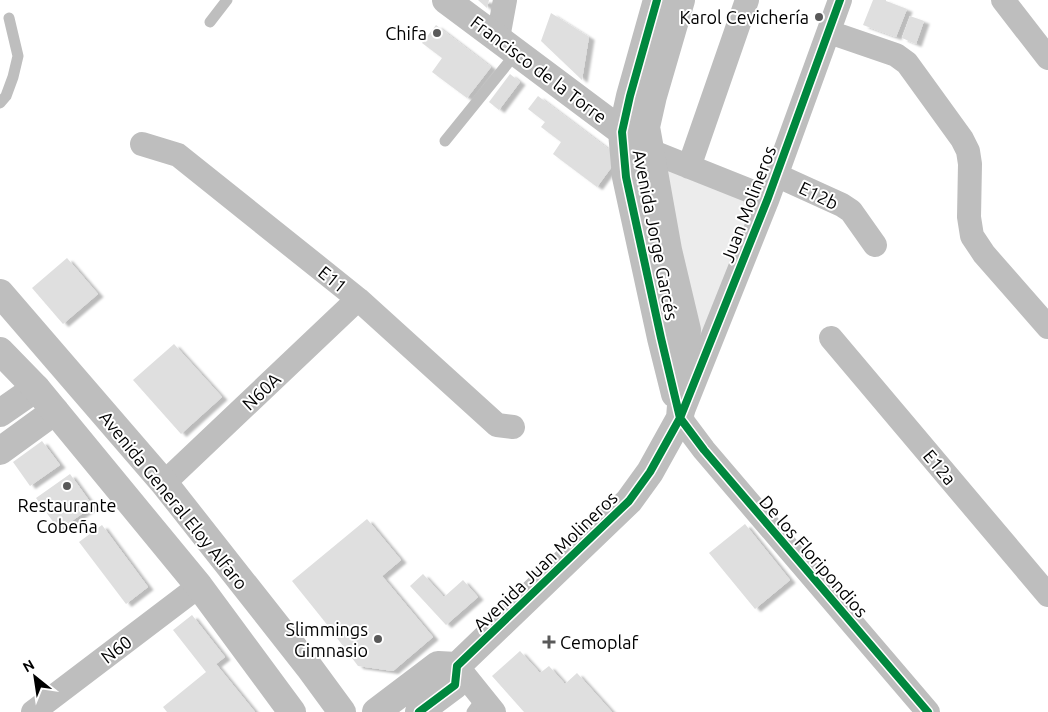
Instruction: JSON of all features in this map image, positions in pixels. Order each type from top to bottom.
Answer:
[{"type":"street","name":"Francisco de la Torre","points":[[446,0],[650,151],[768,198]]},
{"type":"street","points":[[505,0],[508,45]]},
{"type":"street","name":"Avenida Jorge Garcés","points":[[657,0],[622,132],[626,176],[680,418]]},
{"type":"street","name":"Avenida Jorge Garcés","points":[[680,0],[646,127],[668,250],[687,330],[680,418]]},
{"type":"street","points":[[689,167],[747,0]]},
{"type":"street","name":"Juan Molineros","points":[[680,418],[768,198],[840,0]]},
{"type":"street","points":[[1003,0],[1048,58]]},
{"type":"street","points":[[829,32],[896,55],[907,63],[962,139],[968,151],[970,164],[969,217],[972,236],[984,254],[1048,327]]},
{"type":"street","name":"E11","points":[[142,144],[178,155],[358,299],[498,425],[513,427]]},
{"type":"street","name":"E12b","points":[[776,175],[842,205],[851,211],[876,245]]},
{"type":"street","name":"Avenida General Eloy Alfaro","points":[[0,293],[164,483],[309,666],[342,712]]},
{"type":"street","name":"N60A","points":[[164,483],[358,299]]},
{"type":"street","name":"E12a","points":[[831,338],[1048,595]]},
{"type":"street","name":"Avenida General Eloy Alfaro","points":[[0,351],[36,388],[199,586],[292,712]]},
{"type":"street","points":[[0,413],[36,388]]},
{"type":"street","points":[[0,451],[55,411]]},
{"type":"street","name":"Avenida Juan Molineros","points":[[419,712],[455,685],[457,666],[629,501],[650,472],[680,418]]},
{"type":"street","name":"De los Floripondios","points":[[680,418],[704,450],[928,712]]},
{"type":"street","name":"N60","points":[[33,712],[199,586]]},
{"type":"street","points":[[376,712],[438,665],[457,666],[483,707]]},
{"type":"lane","points":[[210,22],[227,0]]},
{"type":"lane","points":[[0,103],[6,96],[18,56],[10,18]]},
{"type":"lane","points":[[444,141],[508,45]]},
{"type":"shaded area","points":[[650,151],[768,198],[687,396]]},
{"type":"building","points":[[478,0],[489,0],[487,8]]},
{"type":"building","points":[[873,0],[886,0],[907,9],[896,37],[863,25]]},
{"type":"building","points":[[551,13],[589,37],[582,80],[541,41]]},
{"type":"building","points":[[910,16],[924,21],[916,44],[902,38]]},
{"type":"building","points":[[436,25],[491,67],[467,98],[432,72],[442,58],[422,43]]},
{"type":"building","points":[[510,74],[520,82],[499,110],[489,102]]},
{"type":"building","points":[[538,96],[619,157],[597,187],[553,154],[561,142],[541,127],[545,122],[528,109]]},
{"type":"building","points":[[67,258],[98,294],[63,324],[32,288]]},
{"type":"building","points":[[174,344],[222,397],[181,434],[133,380]]},
{"type":"building","points":[[42,441],[60,465],[30,486],[13,462]]},
{"type":"building","points":[[70,474],[93,506],[59,530],[36,498]]},
{"type":"building","points":[[367,519],[401,560],[382,576],[433,637],[393,671],[358,666],[292,581]]},
{"type":"building","points":[[745,524],[790,580],[755,609],[709,553]]},
{"type":"building","points":[[102,525],[148,587],[126,604],[79,542]]},
{"type":"building","points":[[423,574],[444,597],[463,580],[478,597],[446,625],[410,586]]},
{"type":"building","points":[[192,615],[225,657],[216,664],[255,712],[167,712],[163,707],[206,672],[173,630]]},
{"type":"building","points":[[520,651],[540,673],[549,666],[565,684],[577,673],[612,712],[524,712],[492,676]]},
{"type":"cycle path","points":[[657,0],[622,132],[626,177],[680,418],[704,450],[928,712]]},
{"type":"cycle path","points":[[419,712],[455,685],[457,666],[629,501],[650,472],[680,418],[768,198],[840,0]]},
{"type":"place","name":"Karol Cevichería","points":[[819,17]]},
{"type":"place","name":"Chifa","points":[[437,33]]},
{"type":"place","name":"Restaurante Cobeña","points":[[67,486]]},
{"type":"place","name":"Slimmings Gimnasio","points":[[378,639]]},
{"type":"place","name":"Cemoplaf","points":[[549,642]]}]
